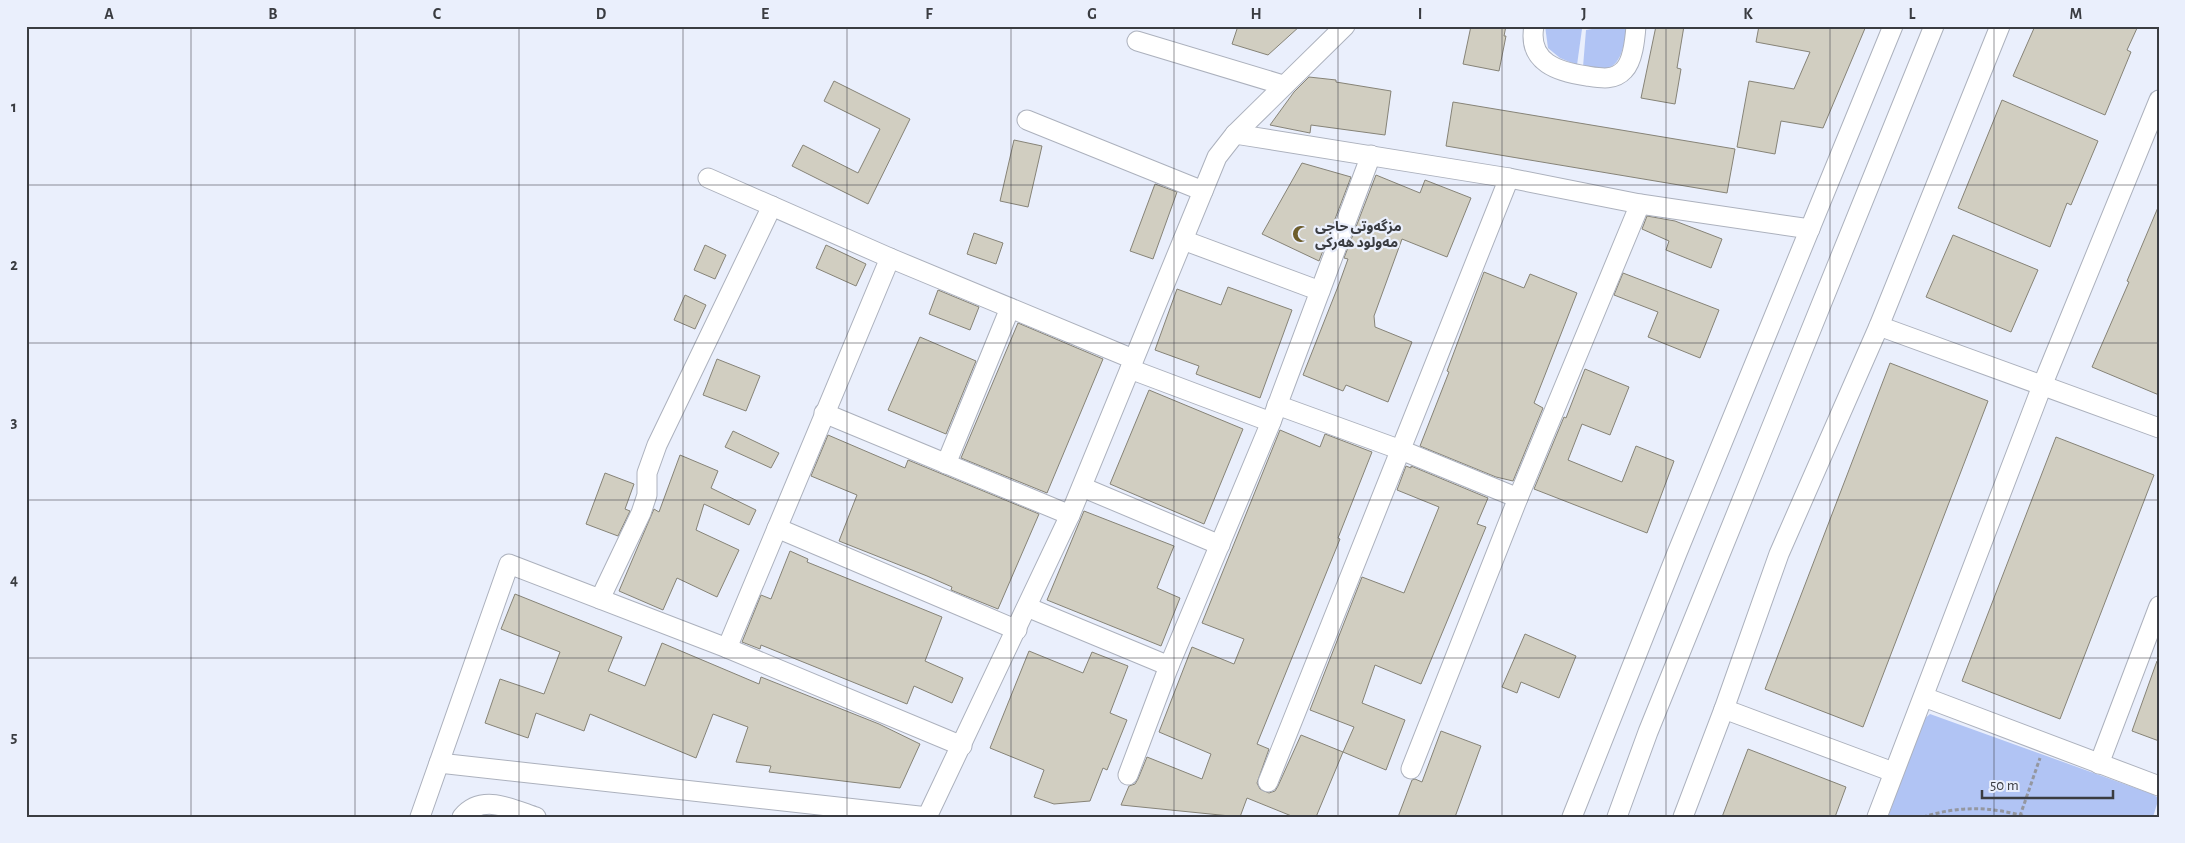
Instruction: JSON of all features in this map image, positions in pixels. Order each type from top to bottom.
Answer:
[{"type":"street","points":[[439,763],[928,817],[1070,515],[1217,157],[1235,134],[1345,26]]},
{"type":"street","points":[[1534,26],[1536,50],[1540,58],[1549,66],[1566,73],[1607,78],[1619,74],[1625,69],[1634,44],[1636,26]]},
{"type":"street","points":[[1572,817],[1893,26]]},
{"type":"street","points":[[1617,817],[1648,732],[1934,26]]},
{"type":"street","points":[[1683,817],[1779,554],[1879,326],[2000,26]]},
{"type":"street","points":[[1137,41],[1283,85]]},
{"type":"street","points":[[1877,817],[2042,386],[2159,100]]},
{"type":"street","points":[[1027,120],[1203,191]]},
{"type":"street","points":[[1235,134],[1509,178],[1640,204],[1810,229]]},
{"type":"street","points":[[1128,776],[1169,666],[1274,413],[1371,155]]},
{"type":"street","points":[[708,178],[890,258],[1010,308],[1132,364],[1274,413],[1401,450],[1518,498]]},
{"type":"street","points":[[1268,782],[1509,178]]},
{"type":"street","points":[[1411,769],[1518,498],[1640,204]]},
{"type":"street","points":[[600,599],[641,513],[647,495],[647,473],[656,445],[772,206]]},
{"type":"street","points":[[1183,240],[1320,291]]},
{"type":"street","points":[[726,648],[890,258]]},
{"type":"street","points":[[946,464],[1010,308]]},
{"type":"street","points":[[1879,326],[2159,428]]},
{"type":"street","points":[[824,413],[1070,515]]},
{"type":"street","points":[[1082,487],[1220,545]]},
{"type":"street","points":[[777,528],[1017,630]]},
{"type":"street","points":[[420,817],[509,564],[726,648],[962,746]]},
{"type":"street","points":[[2099,764],[2159,606]]},
{"type":"street","points":[[1028,607],[1169,666]]},
{"type":"street","points":[[1924,697],[2159,786]]},
{"type":"street","points":[[1724,709],[1893,772]]},
{"type":"street","points":[[462,817],[470,809],[486,803],[504,806],[536,817]]},
{"type":"path","points":[[2020,816],[2042,754]]},
{"type":"path","points":[[1923,817],[1943,811],[1985,807],[2027,817]]},
{"type":"shaded area","points":[[1545,26],[1577,26],[1582,29],[1577,65],[1560,58],[1548,48]]},
{"type":"shaded area","points":[[1594,26],[1626,28],[1625,40],[1619,59],[1615,64],[1604,69],[1583,67],[1586,30],[1592,29]]},
{"type":"shaded area","points":[[1930,714],[2152,794],[2157,797],[2153,817],[1888,817],[1923,720]]},
{"type":"building","points":[[1238,26],[1300,26],[1268,55],[1232,44]]},
{"type":"building","points":[[1471,26],[1506,26],[1504,36],[1506,36],[1499,71],[1463,64]]},
{"type":"building","points":[[1656,26],[1684,26],[1677,68],[1681,69],[1675,104],[1641,98]]},
{"type":"building","points":[[1759,26],[1866,26],[1823,128],[1781,121],[1775,154],[1737,147],[1749,81],[1794,89],[1810,52],[1756,42]]},
{"type":"building","points":[[2035,26],[2138,26],[2127,50],[2131,52],[2105,115],[2013,76]]},
{"type":"building","points":[[1309,77],[1336,80],[1336,82],[1391,91],[1385,135],[1311,125],[1310,133],[1270,125],[1294,92]]},
{"type":"building","points":[[834,81],[910,119],[868,204],[792,166],[803,145],[858,173],[880,129],[824,101]]},
{"type":"building","points":[[2002,100],[2098,141],[2071,205],[2067,203],[2050,247],[1958,208]]},
{"type":"building","points":[[1453,102],[1735,149],[1727,193],[1446,146]]},
{"type":"building","points":[[1014,140],[1042,146],[1028,207],[1000,201]]},
{"type":"building","points":[[1302,163],[1351,177],[1319,261],[1262,234]]},
{"type":"building","points":[[1376,175],[1420,193],[1425,180],[1471,198],[1447,257],[1402,239],[1374,316],[1375,327],[1412,342],[1388,402],[1346,385],[1343,391],[1303,375],[1339,284],[1348,259],[1344,258]]},
{"type":"building","points":[[1155,184],[1177,192],[1153,259],[1130,251]]},
{"type":"building","points":[[2159,205],[2159,395],[2092,367],[2129,282],[2127,281]]},
{"type":"building","points":[[1647,216],[1675,221],[1722,239],[1711,268],[1666,250],[1669,241],[1642,229]]},
{"type":"building","points":[[974,233],[1003,243],[996,264],[967,254]]},
{"type":"building","points":[[1953,235],[2038,270],[2011,332],[1926,297]]},
{"type":"building","points":[[705,245],[726,255],[715,279],[694,270]]},
{"type":"building","points":[[826,245],[866,264],[856,286],[816,268]]},
{"type":"building","points":[[1484,272],[1524,288],[1530,274],[1577,293],[1534,403],[1543,408],[1513,481],[1496,477],[1420,446],[1449,372],[1447,371]]},
{"type":"building","points":[[1623,273],[1719,310],[1700,358],[1648,337],[1658,312],[1614,295]]},
{"type":"building","points":[[1228,287],[1292,310],[1260,398],[1196,374],[1199,366],[1155,350],[1177,289],[1221,305]]},
{"type":"building","points":[[938,290],[979,307],[970,330],[929,314]]},
{"type":"building","points":[[685,295],[706,305],[695,329],[674,320]]},
{"type":"building","points":[[1018,323],[1103,359],[1047,493],[961,458]]},
{"type":"building","points":[[920,337],[976,361],[946,434],[888,410]]},
{"type":"building","points":[[717,359],[760,376],[746,411],[703,395]]},
{"type":"building","points":[[1890,363],[1988,401],[1863,727],[1765,689]]},
{"type":"building","points":[[1585,369],[1629,387],[1610,435],[1582,424],[1568,460],[1622,482],[1636,446],[1674,461],[1647,533],[1534,489],[1564,417],[1566,418]]},
{"type":"building","points":[[1149,390],[1243,429],[1204,524],[1110,484]]},
{"type":"building","points":[[1280,430],[1320,447],[1325,434],[1372,452],[1338,538],[1340,539],[1257,744],[1269,749],[1257,783],[1260,789],[1269,793],[1275,791],[1278,786],[1301,735],[1343,752],[1316,817],[1294,817],[1247,798],[1240,817],[1121,805],[1129,786],[1135,784],[1138,779],[1147,757],[1202,779],[1211,754],[1159,732],[1192,647],[1234,664],[1244,639],[1202,623]]},
{"type":"building","points":[[733,431],[779,453],[771,468],[725,447]]},
{"type":"building","points":[[828,435],[905,468],[908,460],[1039,514],[998,609],[951,590],[952,587],[927,576],[839,541],[857,495],[811,476]]},
{"type":"building","points":[[2056,437],[2154,475],[2060,719],[1962,681]]},
{"type":"building","points":[[680,455],[718,471],[711,488],[756,510],[749,525],[704,504],[696,530],[739,550],[717,597],[677,578],[663,610],[619,591],[654,509],[659,512]]},
{"type":"building","points":[[1406,466],[1411,468],[1411,466],[1488,498],[1477,524],[1486,527],[1421,684],[1375,665],[1362,703],[1405,720],[1386,770],[1343,752],[1354,727],[1310,710],[1362,577],[1404,593],[1439,507],[1397,490]]},
{"type":"building","points":[[605,473],[634,484],[625,509],[630,511],[618,536],[586,524]]},
{"type":"building","points":[[1084,511],[1174,546],[1157,588],[1180,598],[1161,646],[1047,600]]},
{"type":"building","points":[[790,551],[808,559],[807,562],[942,617],[925,661],[963,678],[952,703],[914,686],[907,704],[761,645],[760,649],[742,642],[761,595],[771,599]]},
{"type":"building","points":[[515,594],[622,637],[608,671],[645,686],[662,643],[759,684],[761,677],[879,724],[920,744],[900,788],[769,772],[771,766],[736,762],[748,727],[713,714],[696,758],[590,714],[584,731],[536,713],[528,738],[485,723],[500,679],[544,694],[560,652],[501,629]]},
{"type":"building","points":[[1525,634],[1576,656],[1559,698],[1521,682],[1517,693],[1502,687]]},
{"type":"building","points":[[1029,651],[1083,673],[1092,652],[1128,666],[1110,713],[1127,720],[1107,770],[1103,768],[1090,801],[1054,804],[1034,797],[1044,770],[990,748]]},
{"type":"building","points":[[2157,661],[2159,661],[2159,741],[2132,731]]},
{"type":"building","points":[[1441,731],[1481,746],[1455,817],[1398,817],[1412,780],[1415,779],[1422,782]]},
{"type":"building","points":[[1748,749],[1846,787],[1835,817],[1722,817]]},
{"type":"place","name":"مزگەوتی حاجی مەولود هەرکی","points":[[1301,234]]}]
